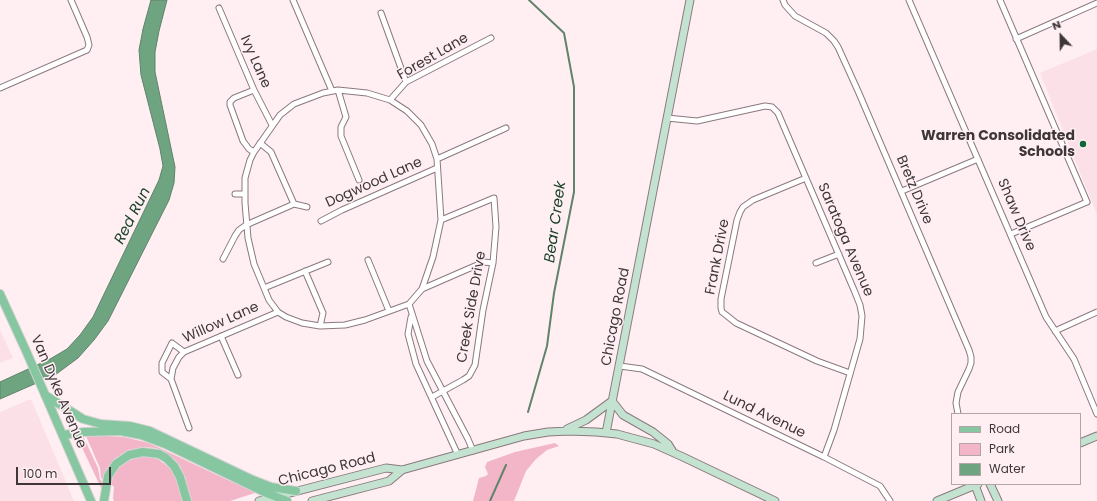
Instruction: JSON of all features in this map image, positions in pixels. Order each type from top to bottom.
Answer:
[{"type":"main road","name":"Chicago Road","points":[[258,501],[386,468],[402,470],[458,456],[524,436],[563,431],[606,433],[690,0]]},
{"type":"main road","name":"Van Dyke Avenue","points":[[0,294],[91,501]]},
{"type":"main road","points":[[45,395],[83,419],[101,424],[130,426],[150,431],[253,480],[271,487],[296,491]]},
{"type":"main road","points":[[563,431],[586,420],[612,402],[623,414],[654,432],[668,444],[673,452]]},
{"type":"main road","points":[[62,436],[84,432],[114,431],[141,435],[165,444],[274,497],[287,501]]},
{"type":"main road","points":[[606,433],[641,440],[673,452],[775,501]]},
{"type":"main road","points":[[1081,443],[1097,436]]},
{"type":"main road","points":[[104,501],[108,476],[116,464],[129,455],[143,452],[159,454],[166,458],[174,466],[180,476],[187,501]]},
{"type":"main road","name":"Chicago Road","points":[[312,501],[389,481],[402,470]]},
{"type":"main road","points":[[937,501],[974,485]]},
{"type":"main road","points":[[976,485],[981,501]]},
{"type":"main road","points":[[990,485],[998,501]]},
{"type":"street","points":[[0,88],[87,50],[89,45],[87,37],[70,0]]},
{"type":"street","points":[[293,0],[332,91]]},
{"type":"street","name":"Bretz Drive","points":[[783,0],[785,5],[795,16],[826,32],[834,41],[858,91],[902,191],[971,357],[969,369],[958,392],[956,403],[958,413]]},
{"type":"street","name":"Shaw Drive","points":[[909,0],[1046,317],[1074,359],[1097,414]]},
{"type":"street","points":[[1000,0],[1087,202],[1011,234]]},
{"type":"street","points":[[1016,38],[1097,3]]},
{"type":"street","name":"Ivy Lane","points":[[219,8],[254,90],[272,125]]},
{"type":"street","points":[[380,13],[406,82]]},
{"type":"street","name":"Forest Lane","points":[[390,100],[406,82],[492,38]]},
{"type":"street","points":[[254,90],[234,98],[230,102],[230,105],[243,141],[249,149],[254,152]]},
{"type":"street","points":[[338,90],[346,117],[341,127],[341,136],[359,180]]},
{"type":"street","points":[[338,90],[367,93],[390,100],[407,110],[421,125],[432,144],[437,160],[441,220],[422,289],[409,304],[365,320],[346,325],[320,326],[293,320],[278,312],[269,300],[250,250],[246,225],[245,194],[247,169],[254,152],[280,115],[294,104],[318,95],[338,90]]},
{"type":"street","name":"Saratoga Avenue","points":[[667,118],[697,121],[759,106],[772,107],[778,113],[839,254],[860,305],[862,316],[860,339],[834,430],[824,457]]},
{"type":"street","points":[[437,160],[506,128]]},
{"type":"street","points":[[260,143],[271,152],[294,204]]},
{"type":"street","points":[[902,191],[978,159]]},
{"type":"street","name":"Dogwood Lane","points":[[321,221],[342,210],[437,168]]},
{"type":"street","name":"Frank Drive","points":[[806,178],[753,200],[743,206],[737,220],[721,308],[722,312],[736,322],[817,361],[850,373]]},
{"type":"street","points":[[235,194],[245,194]]},
{"type":"street","name":"Creek Side Drive","points":[[432,398],[463,380],[472,371],[474,366],[479,331],[493,263],[496,227],[494,198],[441,220]]},
{"type":"street","points":[[223,259],[239,230],[246,225],[294,204],[307,207]]},
{"type":"street","points":[[816,263],[839,254]]},
{"type":"street","points":[[368,260],[389,311]]},
{"type":"street","points":[[264,288],[328,262]]},
{"type":"street","points":[[422,289],[484,262],[493,263]]},
{"type":"street","points":[[306,271],[323,313],[320,326]]},
{"type":"street","points":[[409,304],[411,316],[427,361],[473,451]]},
{"type":"street","name":"Willow Lane","points":[[171,379],[176,362],[184,352],[278,312]]},
{"type":"street","points":[[1055,331],[1097,312]]},
{"type":"street","points":[[411,316],[409,341],[416,364],[458,456]]},
{"type":"street","points":[[221,336],[238,375]]},
{"type":"street","points":[[184,352],[172,343],[162,364],[162,372],[171,379],[189,428]]},
{"type":"street","name":"Lund Avenue","points":[[620,366],[642,369],[824,457],[880,486],[890,501]]},
{"type":"shaded area","name":"Warren Consolidated Schools","points":[[1097,49],[1097,215],[1040,73]]},
{"type":"shaded area","points":[[0,330],[13,358],[0,363]]},
{"type":"shaded area","points":[[31,399],[74,501],[0,501],[0,412]]},
{"type":"green space","points":[[109,434],[109,436],[124,437],[149,443],[232,482],[258,492],[230,501],[190,501],[184,480],[186,479],[180,466],[175,460],[163,451],[155,448],[144,447],[128,450],[116,458],[106,470],[104,481],[101,478],[100,468],[86,436]]},
{"type":"green space","points":[[83,436],[98,468],[100,479],[103,483],[102,490],[77,437]]},
{"type":"green space","points":[[555,443],[559,446],[547,450],[536,459],[526,471],[514,501],[473,501],[479,478],[488,474],[485,467],[487,462],[515,452]]},
{"type":"green space","points":[[144,456],[158,459],[171,469],[179,482],[184,501],[114,501],[114,487],[111,484],[117,469],[130,460]]},
{"type":"water","name":"Red Run","points":[[151,0],[167,0],[155,52],[155,72],[175,167],[174,183],[169,200],[108,321],[94,340],[78,358],[55,375],[0,399],[0,382],[50,359],[67,349],[80,335],[93,317],[159,180],[163,166],[141,75],[139,50]]},
{"type":"waterway","name":"Bear Creek","points":[[528,412],[547,346],[554,293],[574,192],[574,87],[564,33],[529,0]]},
{"type":"waterway","name":"Bear Creek","points":[[490,501],[506,465]]},
{"type":"place","name":"Warren Consolidated Schools","points":[[1083,144]]}]
